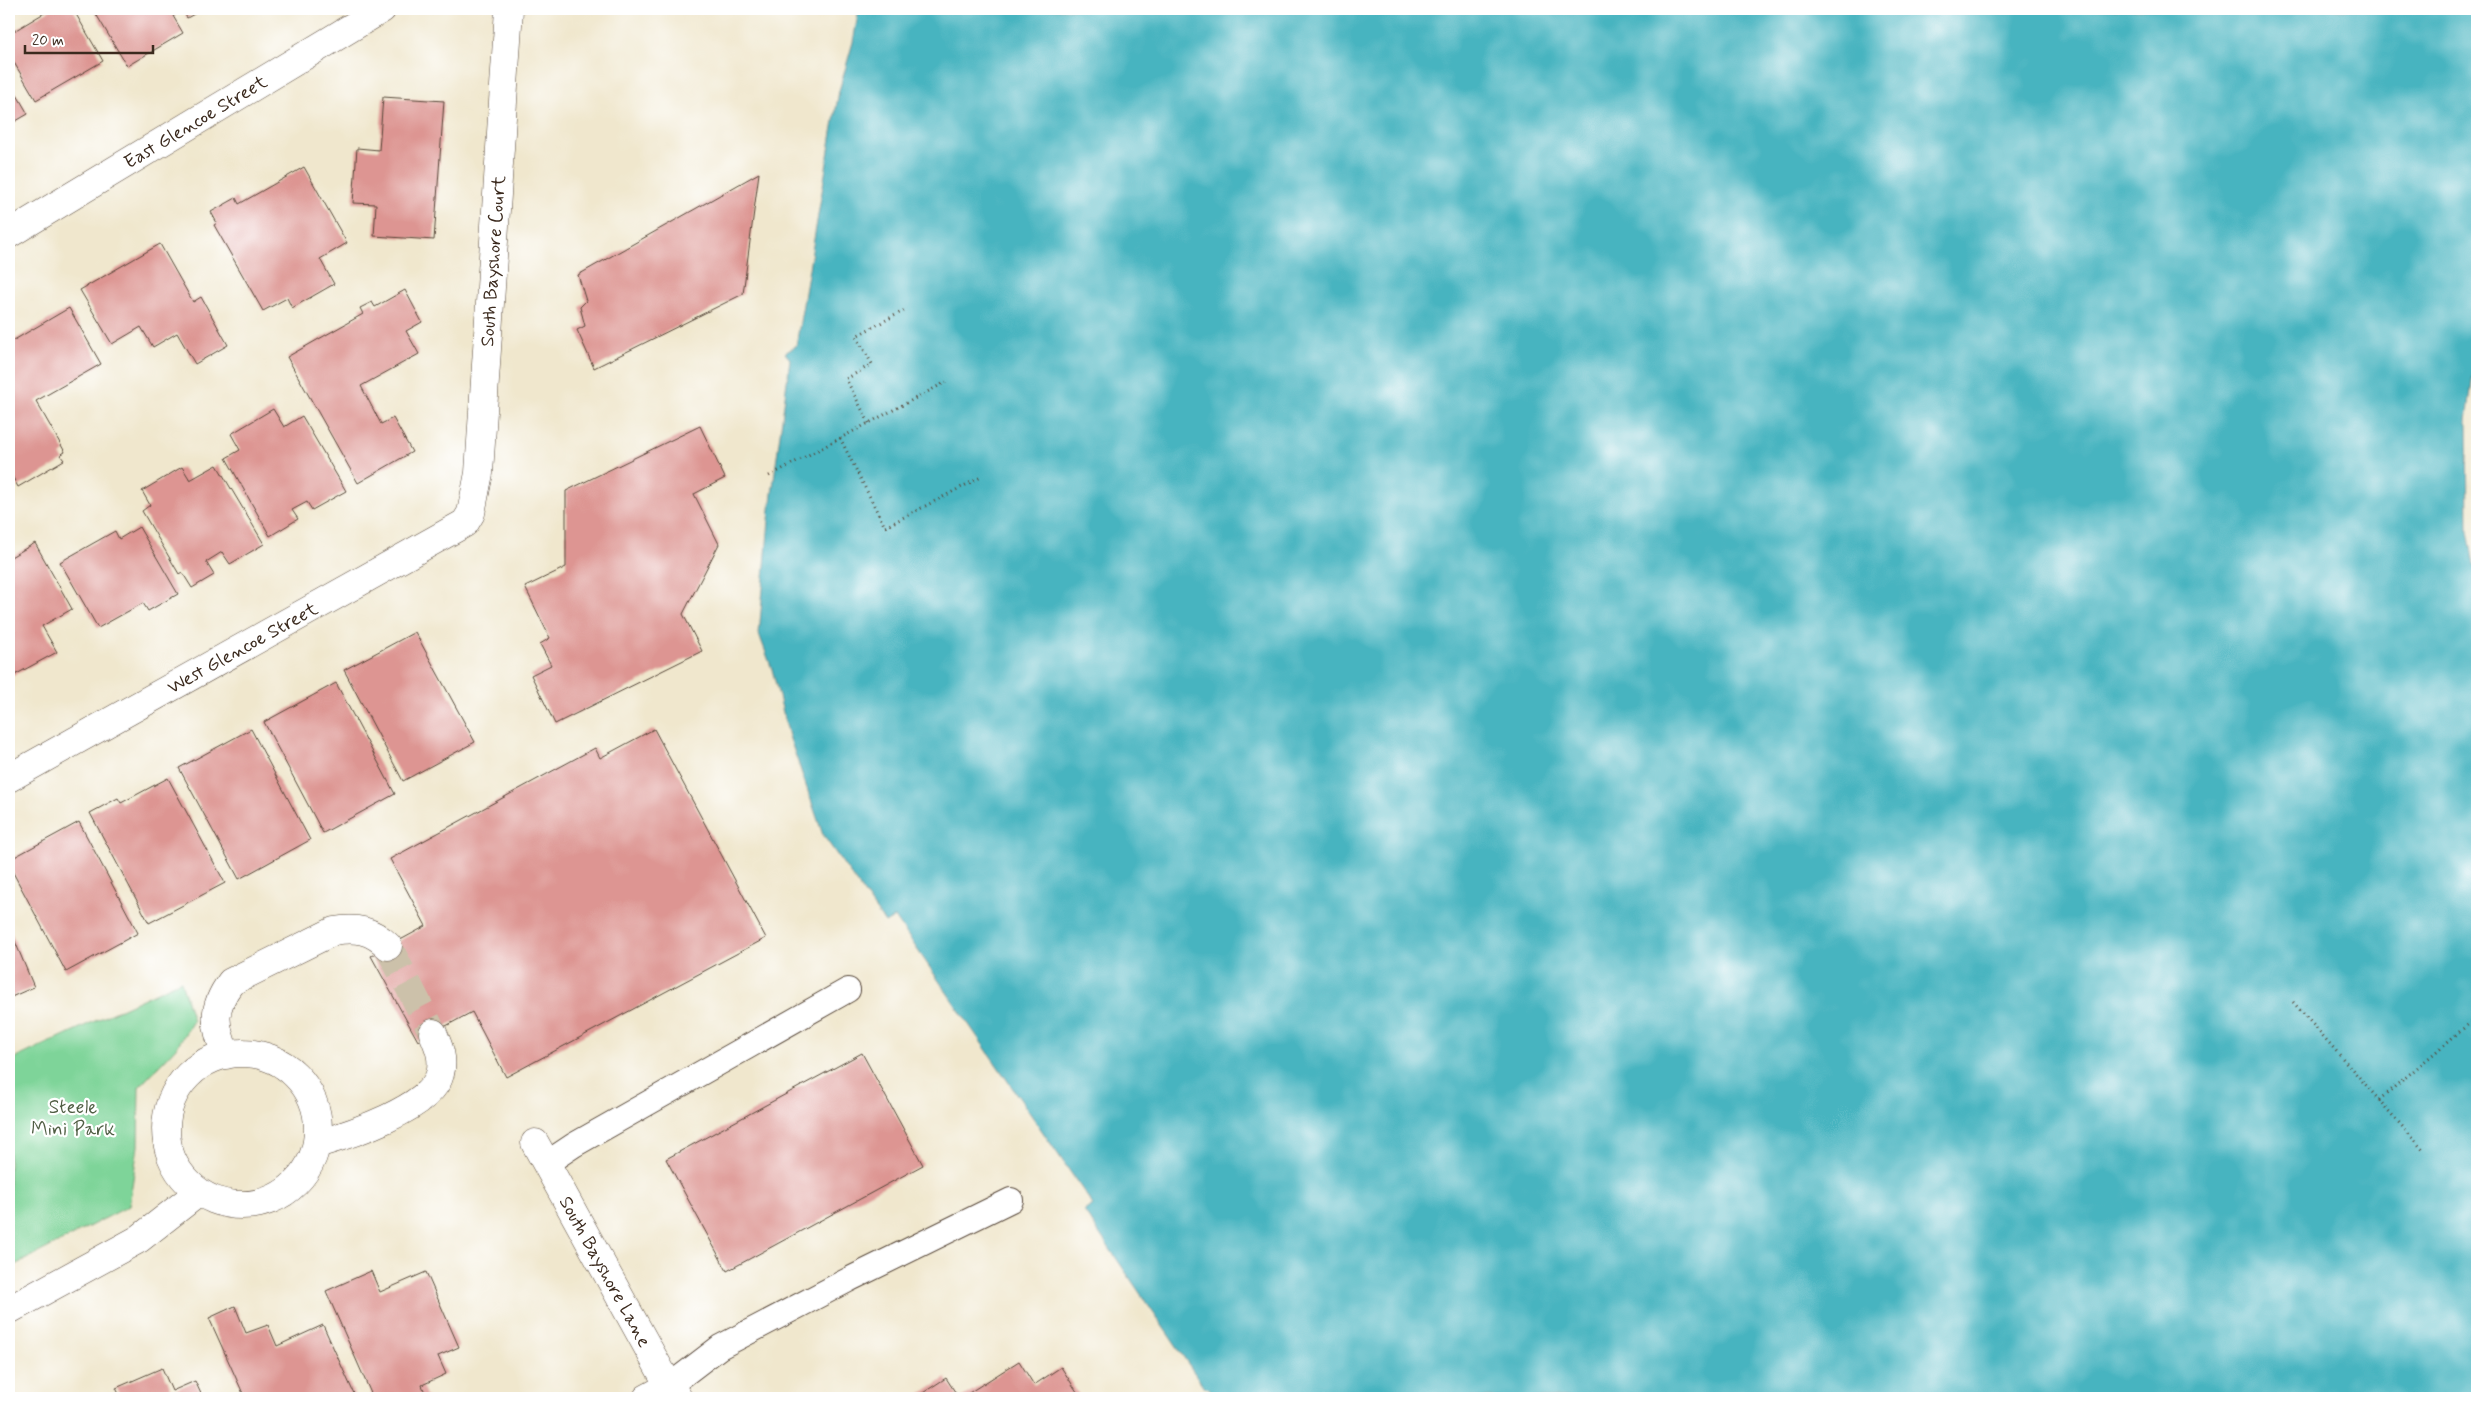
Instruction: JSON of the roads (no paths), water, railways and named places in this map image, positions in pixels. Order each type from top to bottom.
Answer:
[{"type":"street","name":"East Glencoe Street","points":[[9,234],[382,9]]},
{"type":"street","name":"South Bayshore Court","points":[[471,513],[479,473],[509,9]]},
{"type":"street","name":"West Glencoe Street","points":[[9,778],[456,529],[465,523],[471,513]]},
{"type":"street","points":[[226,1055],[216,1030],[217,1014],[220,997],[231,982],[334,931],[352,928],[368,931],[380,938],[388,946]]},
{"type":"street","points":[[317,1144],[354,1134],[420,1101],[433,1090],[440,1074],[442,1054],[433,1033]]},
{"type":"street","points":[[245,1053],[263,1056],[295,1074],[307,1090],[315,1106],[318,1126],[317,1144],[310,1164],[297,1182],[280,1195],[261,1204],[239,1206],[218,1202],[199,1192],[184,1179],[174,1162],[168,1144],[166,1124],[170,1106],[179,1088],[192,1073],[208,1062],[226,1055],[245,1053]]},
{"type":"street","name":"South Bayshore Lane","points":[[541,1153],[664,1394]]},
{"type":"street","points":[[9,1310],[139,1239],[199,1192]]},
{"type":"lane","points":[[541,1153],[574,1145],[848,990]]},
{"type":"lane","points":[[664,1394],[720,1347],[850,1279],[1011,1200]]},
{"type":"water","points":[[859,9],[2477,9],[2477,344],[2467,421],[2468,531],[2477,581],[2477,1398],[1216,1398],[1209,1388],[1204,1387],[1084,1211],[1093,1205],[895,917],[885,923],[823,835],[789,736],[772,669],[759,634],[770,509],[790,359],[785,353],[796,346],[839,91],[853,42]]},
{"type":"tunnel","points":[[388,946],[433,1033]]},
{"type":"park label","name":"Steele Mini Park","points":[[73,1117]]}]
